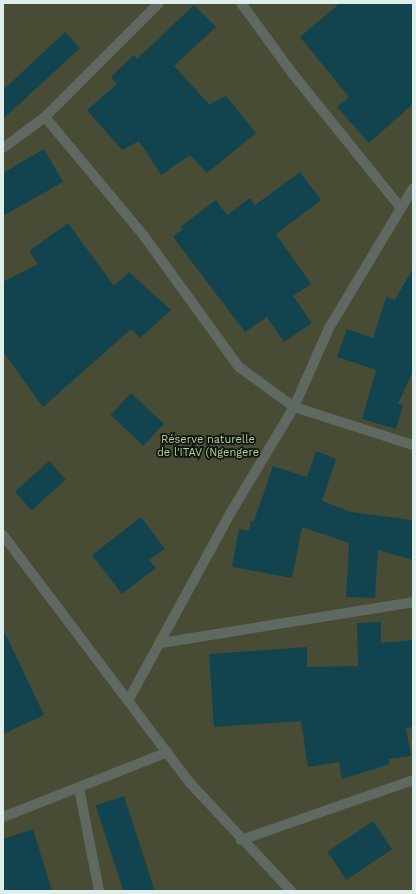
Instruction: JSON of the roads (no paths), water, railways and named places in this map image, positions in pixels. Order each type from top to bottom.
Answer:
[{"type":"street","points":[[3,148],[45,117],[159,3]]},
{"type":"street","points":[[242,3],[292,73],[400,207]]},
{"type":"street","points":[[45,117],[144,236],[239,367],[294,407],[413,446]]},
{"type":"street","points":[[129,699],[161,643],[231,512],[294,407],[330,328],[400,207],[413,188]]},
{"type":"street","points":[[3,535],[81,641],[129,699],[168,752],[241,840],[291,891]]},
{"type":"street","points":[[161,643],[413,602]]},
{"type":"street","points":[[3,817],[168,752]]},
{"type":"street","points":[[241,840],[413,780]]},
{"type":"street","points":[[79,788],[99,891]]},
{"type":"park label","name":"Réserve naturelle de l'ITAV (Ngengere","points":[[208,447]]}]
